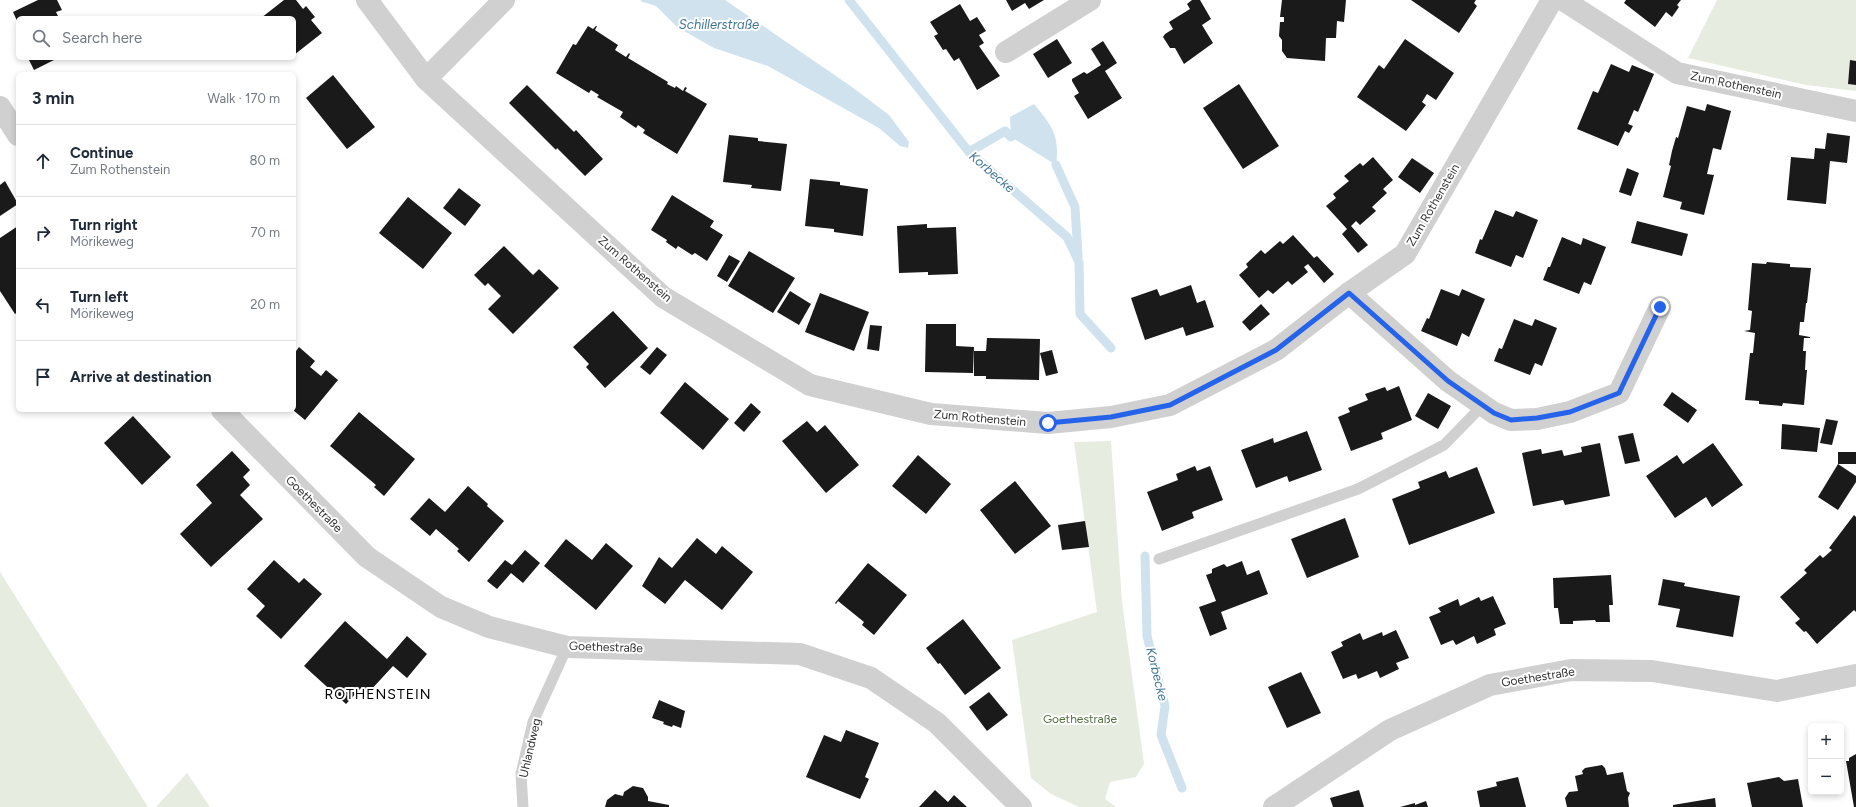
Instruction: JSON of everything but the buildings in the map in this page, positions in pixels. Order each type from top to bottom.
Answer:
[{"type":"street","name":"Zum Rothenstein","points":[[367,0],[426,79],[663,297],[810,385],[931,414],[1048,423],[1111,417],[1170,405],[1276,350],[1349,293],[1405,254],[1552,0]]},
{"type":"street","points":[[426,79],[504,0]]},
{"type":"street","points":[[1006,52],[1090,0]]},
{"type":"street","name":"Zum Rothenstein","points":[[1563,0],[1677,73],[1856,111]]},
{"type":"street","points":[[0,106],[16,132]]},
{"type":"street","points":[[1349,293],[1448,381],[1494,413],[1511,420],[1537,418],[1570,412],[1619,393],[1660,307]]},
{"type":"street","name":"Goethestraße","points":[[224,412],[367,557],[441,607],[489,627],[567,646],[800,654],[871,678],[937,723],[1021,807]]},
{"type":"street","name":"Goethestraße","points":[[1274,807],[1390,730],[1490,685],[1571,670],[1652,671],[1777,691],[1856,675]]},
{"type":"lane","points":[[1159,559],[1358,489],[1444,446],[1483,405]]},
{"type":"lane","name":"Uhlandweg","points":[[523,807],[521,774],[533,722],[567,646]]},
{"type":"green space","points":[[1717,0],[1856,0],[1856,61],[1850,60],[1848,84],[1856,85],[1856,91],[1806,85],[1688,58]]},
{"type":"green space","name":"Goethestraße","points":[[1111,441],[1122,602],[1144,764],[1136,777],[1110,782],[1105,799],[1116,807],[1079,807],[1051,794],[1031,778],[1012,640],[1097,612],[1074,442]]},
{"type":"green space","points":[[0,572],[148,807],[0,807]]},
{"type":"green space","points":[[187,773],[210,807],[156,807]]},
{"type":"water","name":"Schillerstraße","points":[[725,0],[852,87],[889,115],[909,142],[908,148],[900,146],[879,128],[768,66],[714,48],[677,27],[656,6],[640,1]]},
{"type":"water","points":[[1034,104],[1050,125],[1056,138],[1056,165],[1011,137],[1010,117]]},
{"type":"waterway","name":"Korbecke","points":[[849,0],[969,152],[1067,237],[1079,262],[1080,314],[1111,348]]},
{"type":"waterway","points":[[969,152],[1005,131],[1011,137]]},
{"type":"waterway","points":[[1056,165],[1075,207],[1078,256]]},
{"type":"waterway","name":"Korbecke","points":[[1145,556],[1147,636],[1165,706],[1161,735],[1182,788]]},
{"type":"district","name":"ROTHENSTEIN","points":[[378,694]]},
{"type":"route","points":[[1048,423],[1111,417],[1170,405],[1276,350],[1349,293],[1448,381],[1494,413],[1511,420],[1537,418],[1570,412],[1619,393],[1660,307]]}]
